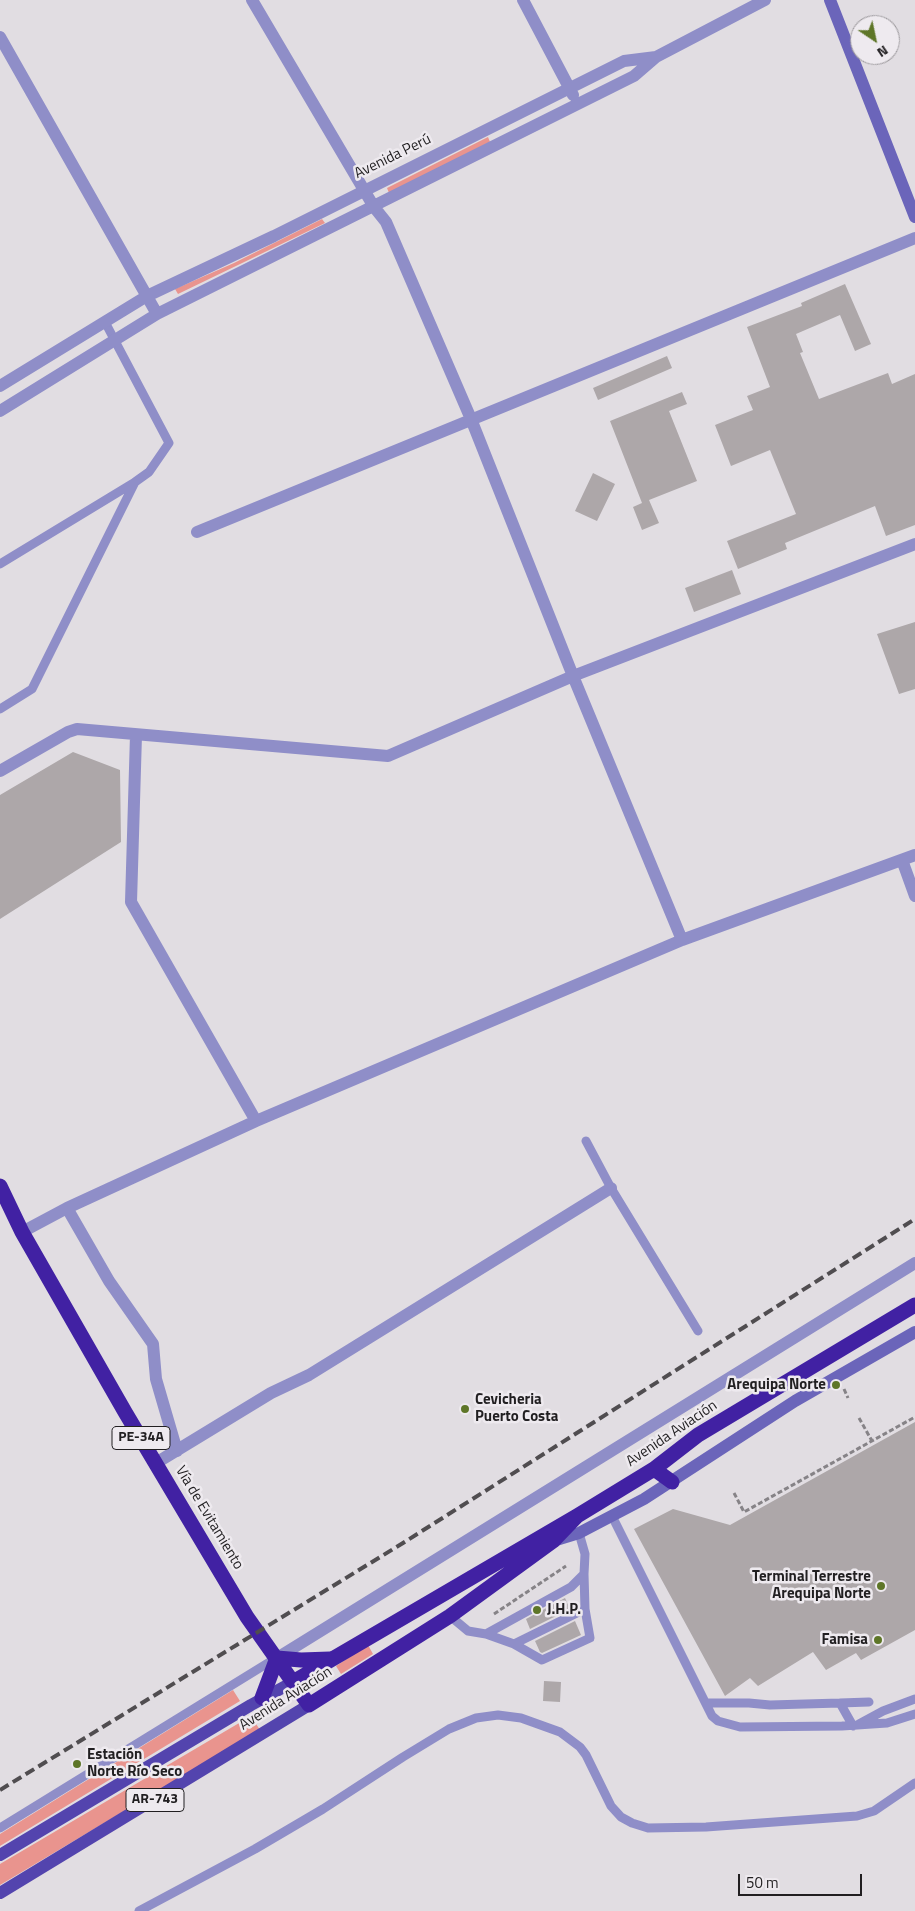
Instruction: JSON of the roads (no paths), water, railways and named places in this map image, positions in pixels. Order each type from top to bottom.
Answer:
[{"type":"highway","name":"Vía de Evitamiento","points":[[0,1186],[22,1232],[156,1463],[247,1616],[309,1706]]},
{"type":"highway","name":"Avenida Aviación","points":[[293,1682],[577,1516],[654,1469],[698,1435],[915,1305]]},
{"type":"highway","points":[[654,1469],[672,1482]]},
{"type":"highway","points":[[577,1516],[580,1533]]},
{"type":"highway","name":"Avenida Aviación","points":[[309,1706],[450,1616],[553,1541],[577,1516]]},
{"type":"highway","points":[[262,1698],[277,1658],[301,1660],[334,1658]]},
{"type":"main road","name":"Avenida Aviación","points":[[0,1855],[262,1698],[293,1682]]},
{"type":"main road","name":"Avenida Aviación","points":[[0,1893],[309,1706]]},
{"type":"street","points":[[252,0],[364,190],[386,222],[470,419],[682,940]]},
{"type":"street","points":[[523,0],[578,104]]},
{"type":"street","name":"Avenida Perú","points":[[0,411],[157,314],[634,76],[656,57],[765,0]]},
{"type":"street","points":[[830,0],[915,217]]},
{"type":"street","points":[[0,37],[157,314]]},
{"type":"street","name":"Avenida Perú","points":[[0,386],[147,296],[274,236],[624,61],[656,57]]},
{"type":"street","points":[[197,532],[915,238]]},
{"type":"street","points":[[0,771],[68,732],[77,729],[388,756],[573,676],[915,544]]},
{"type":"street","points":[[136,735],[130,902],[256,1121]]},
{"type":"street","points":[[22,1232],[67,1208],[256,1121],[682,940],[915,855]]},
{"type":"street","points":[[902,860],[915,896]]},
{"type":"street","points":[[156,1463],[271,1393],[309,1375],[611,1188]]},
{"type":"street","points":[[67,1208],[109,1281],[153,1344],[156,1378],[177,1451]]},
{"type":"street","points":[[277,1658],[915,1262]]},
{"type":"street","points":[[553,1541],[580,1533],[644,1500],[795,1401],[915,1332]]},
{"type":"lane","points":[[0,564],[149,472],[168,443],[105,322]]},
{"type":"lane","points":[[0,709],[32,689],[135,482]]},
{"type":"lane","points":[[586,1141],[611,1188],[698,1331]]},
{"type":"lane","points":[[612,1516],[712,1716],[718,1721],[740,1727],[854,1725],[887,1723],[915,1714]]},
{"type":"lane","points":[[450,1616],[468,1631],[486,1634],[514,1644],[542,1660],[590,1638],[586,1609],[585,1554],[580,1533]]},
{"type":"lane","points":[[486,1634],[571,1587],[584,1574]]},
{"type":"lane","points":[[514,1644],[586,1609]]},
{"type":"lane","points":[[0,1828],[277,1658]]},
{"type":"lane","points":[[854,1725],[883,1711],[915,1699]]},
{"type":"lane","points":[[706,1703],[770,1705],[869,1702]]},
{"type":"lane","points":[[840,1703],[854,1725]]},
{"type":"lane","points":[[139,1911],[255,1849],[323,1809],[450,1729],[476,1718],[498,1715],[521,1718],[560,1732],[580,1747],[586,1755],[611,1806],[621,1817],[648,1828],[706,1827],[857,1816],[874,1811],[915,1783]]},
{"type":"railway","points":[[0,1790],[403,1543],[915,1219]]},
{"type":"place","name":"Arequipa Norte","points":[[836,1385]]},
{"type":"place","name":"Cevicheria Puerto Costa","points":[[465,1409]]},
{"type":"place","name":"Terminal Terrestre Arequipa Norte","points":[[881,1586]]},
{"type":"place","name":"J.H.P.","points":[[537,1610]]},
{"type":"place","name":"Famisa","points":[[878,1640]]},
{"type":"place","name":"Estación Norte Río Seco","points":[[77,1764]]}]
